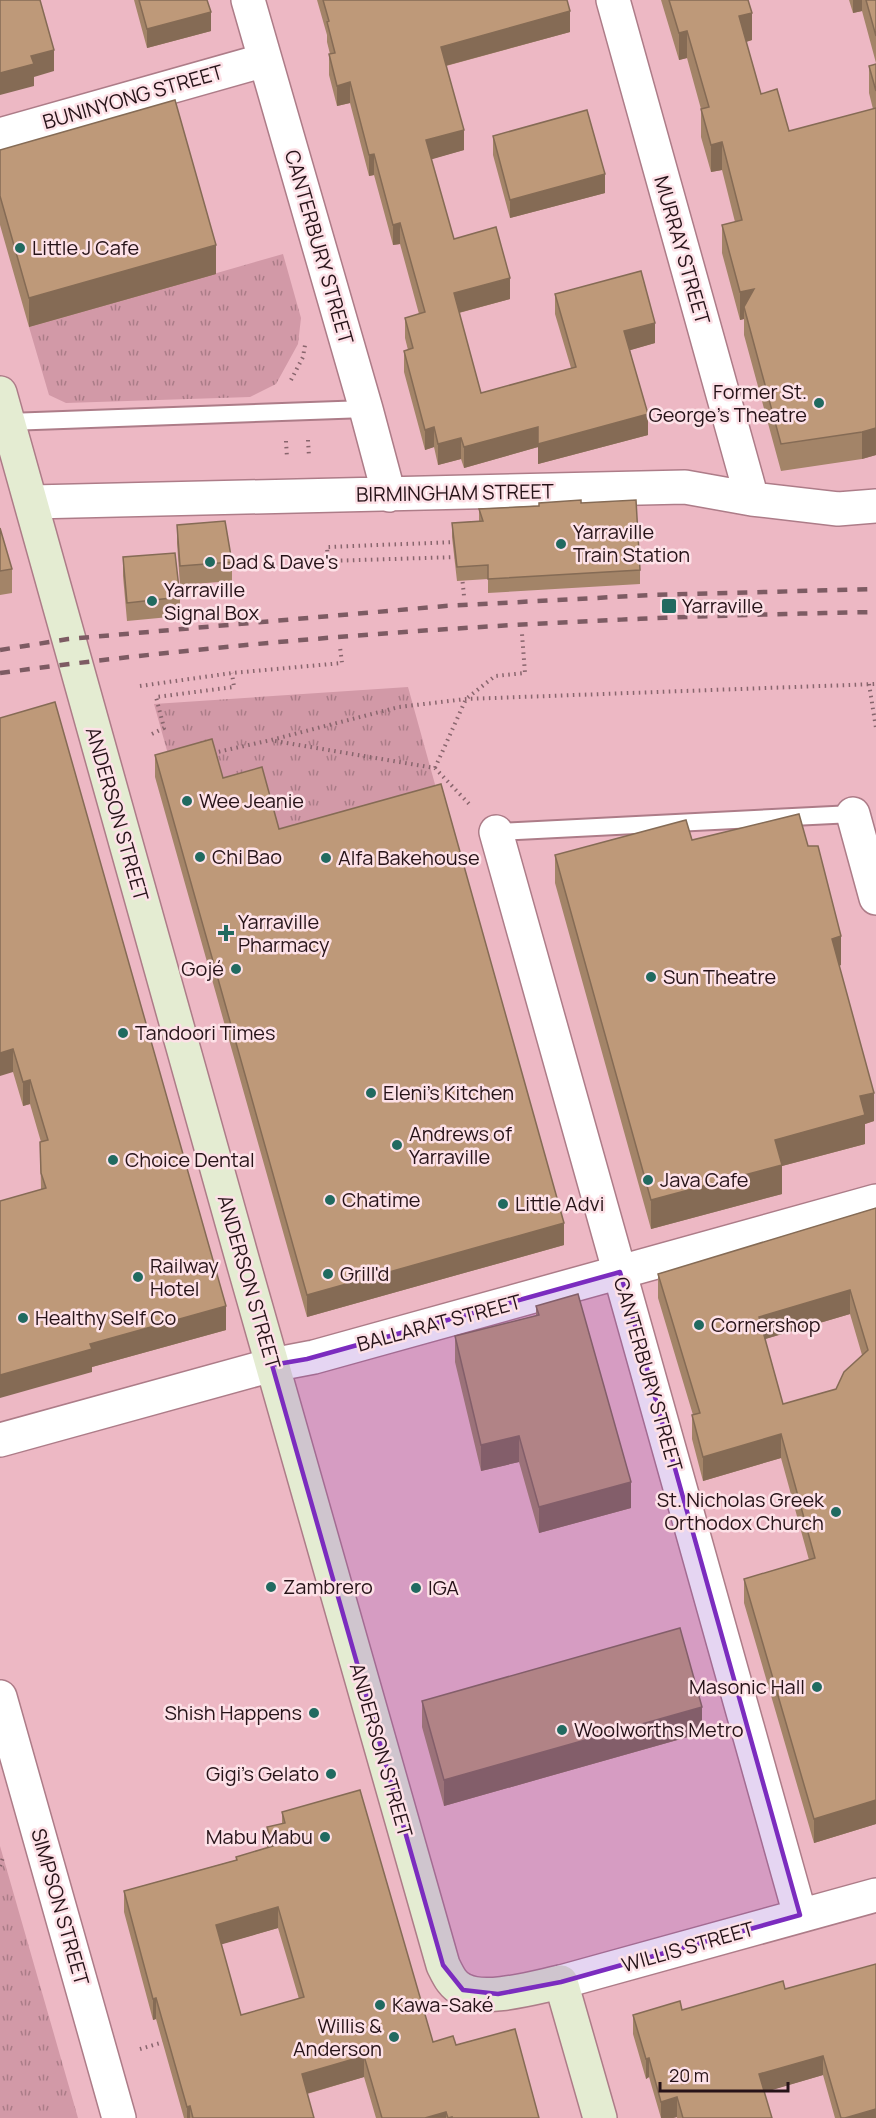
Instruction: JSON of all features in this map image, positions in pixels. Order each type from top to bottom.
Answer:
[{"type":"street","name":"CANTERBURY STREET","points":[[249,0],[389,495]]},
{"type":"street","name":"MURRAY STREET","points":[[613,0],[752,499]]},
{"type":"street","name":"BUNINYONG STREET","points":[[0,135],[265,60]]},
{"type":"street","name":"ANDERSON STREET","points":[[4,408],[442,1965],[452,1982],[463,1990],[476,1994],[498,1994]]},
{"type":"street","name":"BIRMINGHAM STREET","points":[[32,502],[685,487],[752,499],[838,509],[876,506]]},
{"type":"street","points":[[853,814],[876,898]]},
{"type":"street","name":"CANTERBURY STREET","points":[[496,832],[800,1915]]},
{"type":"street","name":"BALLARAT STREET","points":[[0,1440],[272,1365],[314,1357],[876,1201]]},
{"type":"street","name":"SIMPSON STREET","points":[[0,1697],[119,2118]]},
{"type":"street","name":"WILLIS STREET","points":[[498,1994],[561,1982],[876,1895]]},
{"type":"street","points":[[561,1982],[600,2118]]},
{"type":"lane","points":[[4,408],[366,409]]},
{"type":"lane","points":[[496,832],[853,814]]},
{"type":"path","points":[[294,377],[303,357],[306,339]]},
{"type":"path","points":[[308,434],[309,460]]},
{"type":"path","points":[[460,542],[461,557],[328,561],[327,547],[378,545],[460,542]]},
{"type":"path","points":[[462,567],[464,596]]},
{"type":"path","points":[[435,768],[466,699],[495,676],[525,673],[522,634]]},
{"type":"path","points":[[140,686],[232,673],[342,663],[340,647]]},
{"type":"path","points":[[152,734],[164,728],[156,697],[234,687],[232,673]]},
{"type":"path","points":[[869,684],[876,728]]},
{"type":"path","points":[[204,755],[399,707],[466,699],[876,684]]},
{"type":"path","points":[[271,740],[435,768],[496,832]]},
{"type":"path","points":[[102,2059],[169,2041]]},
{"type":"highlighted area","points":[[620,1272],[800,1915],[561,1982],[498,1994],[463,1990],[443,1965],[272,1365],[307,1359]]},
{"type":"green space","points":[[283,254],[301,318],[298,344],[276,384],[250,397],[66,403],[49,395],[29,327]]},
{"type":"green space","points":[[408,687],[441,806],[279,852],[173,772],[154,704]]},
{"type":"green space","points":[[0,1846],[78,2118],[0,2118]]},
{"type":"building","points":[[0,0],[40,0],[54,50],[31,56],[34,64],[0,73]]},
{"type":"building","points":[[139,0],[207,0],[211,12],[147,29]]},
{"type":"building","points":[[323,0],[567,0],[570,11],[441,47],[464,130],[426,140],[454,239],[496,227],[510,278],[454,293],[481,393],[576,367],[555,294],[641,271],[655,323],[624,331],[648,414],[538,444],[538,427],[464,447],[461,438],[438,444],[434,427],[425,430],[404,351],[413,348],[405,318],[425,312],[400,223],[393,225],[374,154],[369,155],[350,82],[337,86],[329,54],[335,53]]},
{"type":"building","points":[[669,0],[748,0],[752,13],[739,16],[761,94],[777,89],[789,131],[876,108],[876,428],[781,444],[744,307],[754,289],[740,292],[722,225],[742,220],[722,142],[711,145],[701,109],[709,107],[687,31],[679,33]]},
{"type":"building","points":[[866,0],[876,0],[876,36]]},
{"type":"building","points":[[876,64],[876,91],[869,66]]},
{"type":"building","points":[[175,100],[216,245],[29,298],[0,196],[0,150]]},
{"type":"building","points":[[587,110],[605,174],[510,200],[493,136]]},
{"type":"building","points":[[581,500],[581,503],[636,500],[640,570],[488,579],[488,565],[457,567],[452,523],[483,521],[479,509],[539,506],[539,503]]},
{"type":"building","points":[[225,521],[232,562],[180,566],[177,525]]},
{"type":"building","points":[[0,528],[12,569],[0,571]]},
{"type":"building","points":[[175,553],[180,597],[127,603],[123,557]]},
{"type":"building","points":[[55,702],[226,1306],[90,1344],[92,1349],[0,1375],[0,1201],[46,1188],[41,1173],[40,1142],[48,1140],[30,1080],[23,1082],[13,1049],[0,1053],[0,718]]},
{"type":"building","points":[[212,739],[223,778],[262,767],[279,829],[441,784],[564,1223],[307,1295],[155,755]]},
{"type":"building","points":[[799,814],[808,846],[818,846],[841,936],[832,939],[874,1093],[860,1096],[865,1115],[775,1140],[782,1165],[651,1200],[555,855],[686,820],[692,840]]},
{"type":"building","points":[[876,1208],[876,1800],[814,1819],[744,1579],[815,1558],[781,1434],[703,1457],[692,1415],[700,1413],[658,1274]],"holes":[[[850,1290],[868,1350],[844,1372],[836,1389],[783,1404],[759,1317]]]},
{"type":"building","points":[[578,1294],[631,1482],[539,1507],[519,1436],[481,1445],[455,1336],[539,1315],[536,1306]]},
{"type":"building","name":"Woolworths Metro","points":[[680,1628],[702,1707],[444,1780],[422,1701]]},
{"type":"building","points":[[360,1790],[433,2042],[453,2036],[456,2045],[515,2029],[539,2118],[448,2118],[446,2112],[425,2118],[382,2118],[364,2056],[302,2074],[314,2118],[193,2118],[190,2106],[187,2107],[156,1998],[153,1999],[124,1891],[237,1860],[236,1857],[273,1846],[267,1827],[285,1823],[282,1812]],"holes":[[[278,1907],[304,1997],[241,2015],[216,1925]]]},
{"type":"building","points":[[876,1964],[876,2109],[841,2118],[823,2056],[759,2074],[772,2118],[683,2118],[677,2097],[661,2102],[649,2058],[646,2059],[633,2015],[680,2001],[682,2010],[783,1981],[785,1989]]},
{"type":"railway","points":[[0,650],[68,639],[445,606],[652,595],[876,589]]},
{"type":"railway","points":[[0,673],[218,648],[437,630],[656,618],[876,612]]},
{"type":"place","name":"Little J Cafe","points":[[20,248]]},
{"type":"place","name":"Former St. George's Theatre","points":[[819,403]]},
{"type":"place","name":"Yarraville Train Station","points":[[561,544]]},
{"type":"place","name":"Dad & Dave's","points":[[210,562]]},
{"type":"place","name":"Yarraville Signal Box","points":[[152,601]]},
{"type":"place","name":"Yarraville","points":[[669,606]]},
{"type":"place","name":"Wee Jeanie","points":[[187,801]]},
{"type":"place","name":"Chi Bao","points":[[200,857]]},
{"type":"place","name":"Alfa Bakehouse","points":[[326,858]]},
{"type":"place","name":"Yarraville Pharmacy","points":[[226,933]]},
{"type":"place","name":"Gojé","points":[[236,969]]},
{"type":"place","name":"Sun Theatre","points":[[651,977]]},
{"type":"place","name":"Tandoori Times","points":[[123,1033]]},
{"type":"place","name":"Eleni's Kitchen","points":[[371,1093]]},
{"type":"place","name":"Andrews of Yarraville","points":[[397,1145]]},
{"type":"place","name":"Choice Dental","points":[[113,1160]]},
{"type":"place","name":"Java Cafe","points":[[648,1180]]},
{"type":"place","name":"Chatime","points":[[330,1200]]},
{"type":"place","name":"Little Advi","points":[[503,1204]]},
{"type":"place","name":"Grill'd","points":[[328,1274]]},
{"type":"place","name":"Railway Hotel","points":[[138,1277]]},
{"type":"place","name":"Healthy Self Co","points":[[23,1318]]},
{"type":"place","name":"Cornershop","points":[[699,1325]]},
{"type":"place","name":"St. Nicholas Greek Orthodox Church","points":[[836,1512]]},
{"type":"place","name":"Zambrero","points":[[271,1587]]},
{"type":"place","name":"IGA","points":[[416,1588]]},
{"type":"place","name":"Masonic Hall","points":[[817,1687]]},
{"type":"place","name":"Shish Happens","points":[[314,1713]]},
{"type":"place","name":"Woolworths Metro","points":[[562,1730]]},
{"type":"place","name":"Gigi's Gelato","points":[[331,1774]]},
{"type":"place","name":"Mabu Mabu","points":[[325,1837]]},
{"type":"place","name":"Kawa-Saké","points":[[380,2005]]},
{"type":"place","name":"Willis & Anderson","points":[[394,2037]]}]
